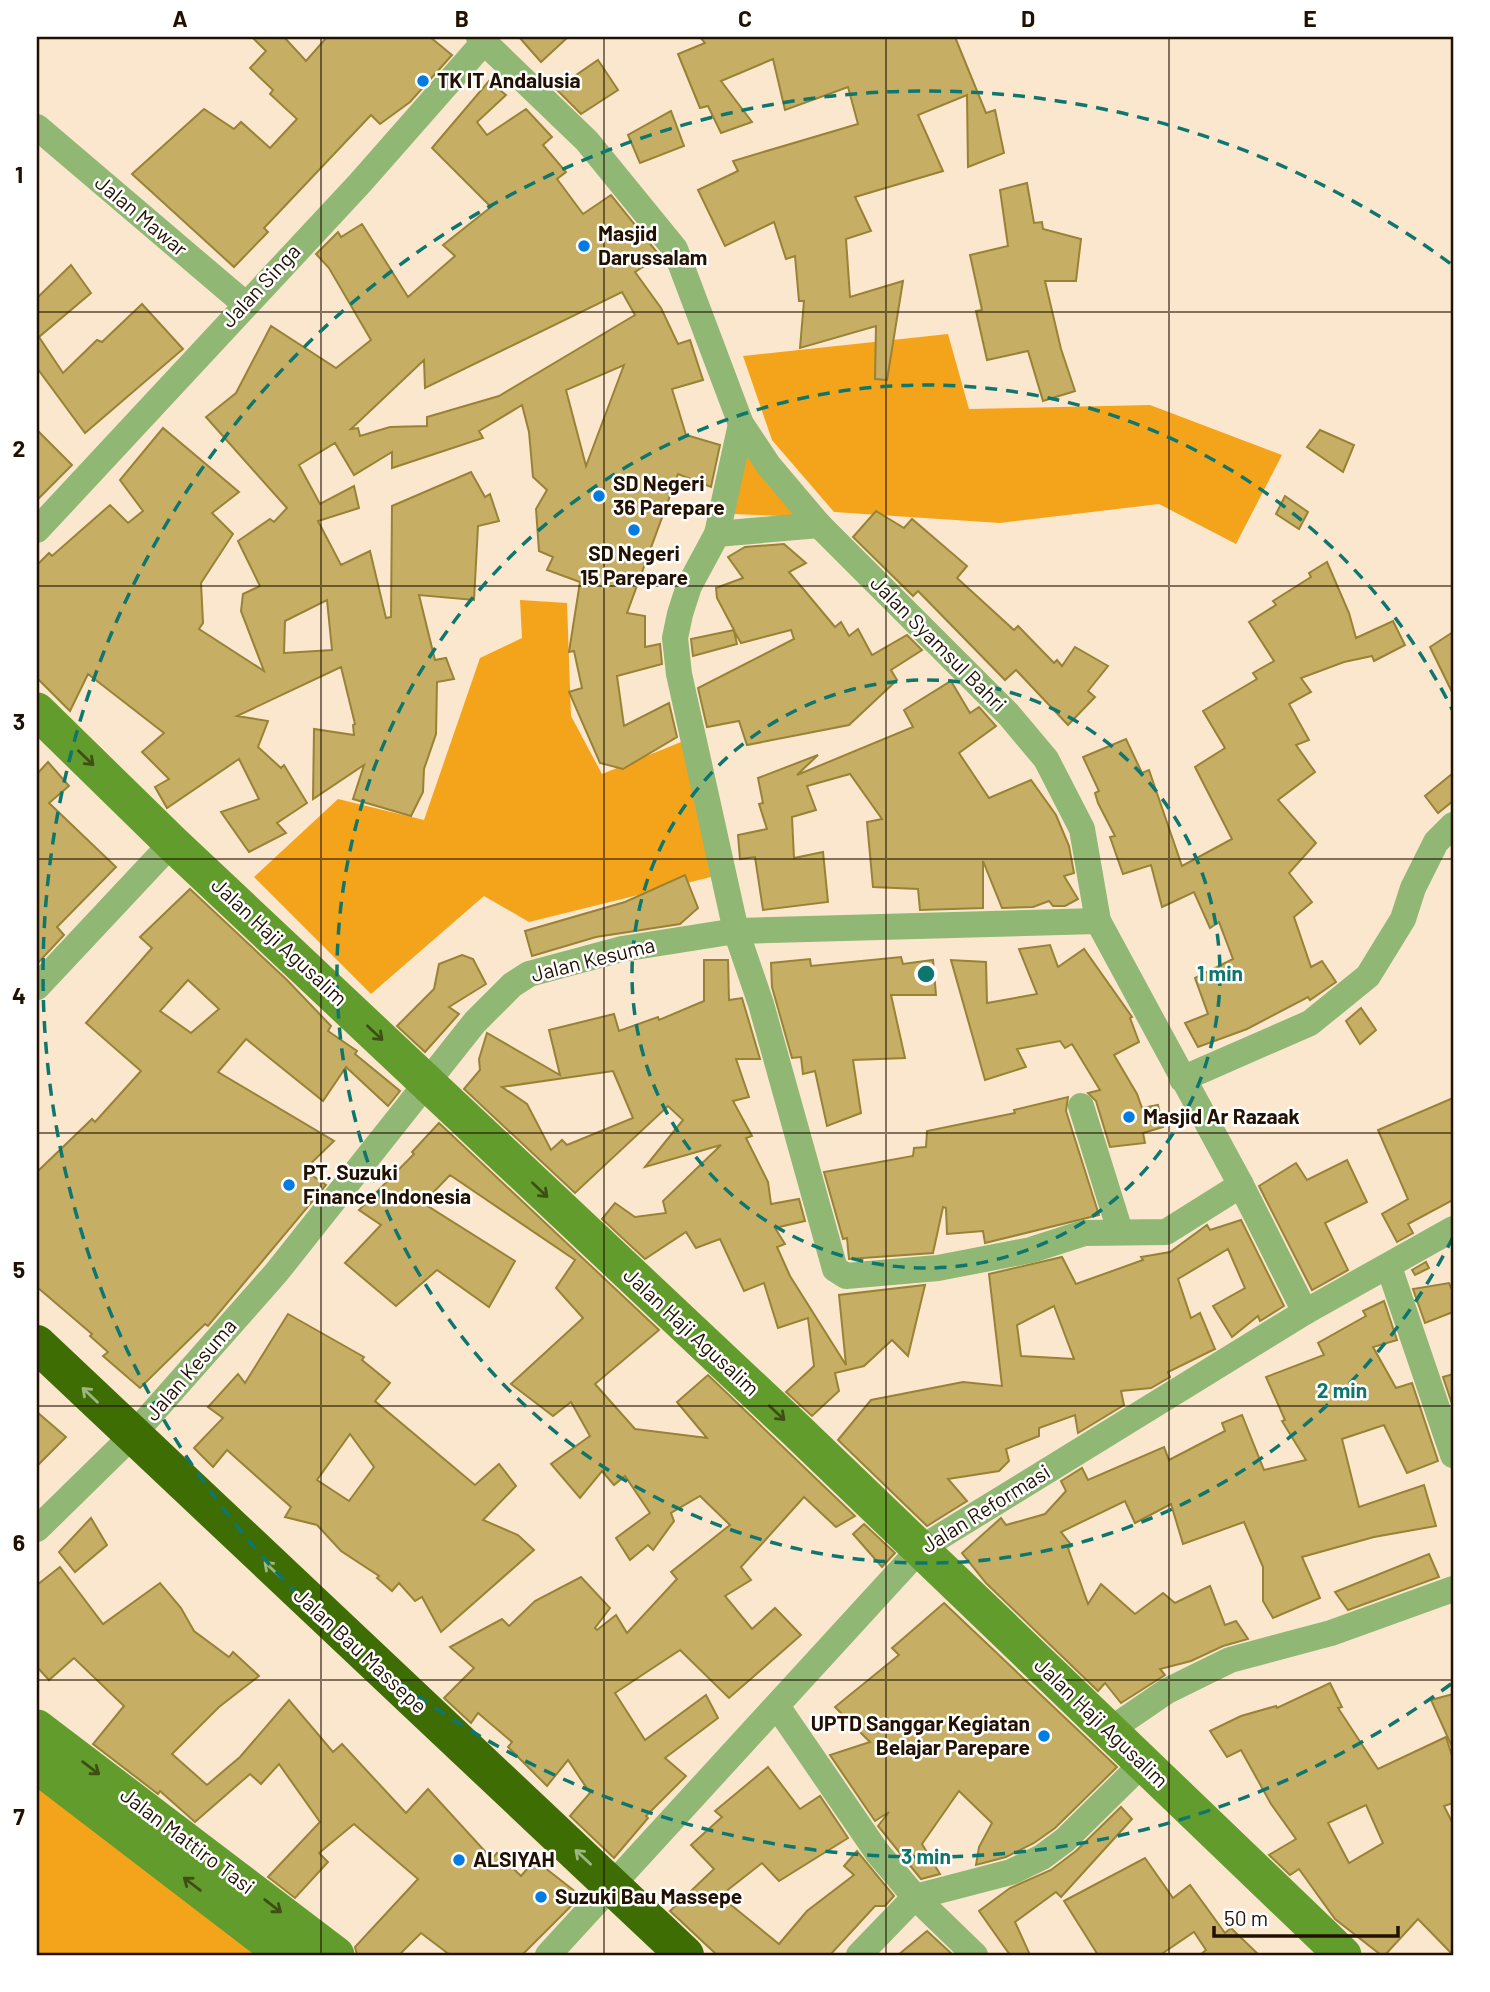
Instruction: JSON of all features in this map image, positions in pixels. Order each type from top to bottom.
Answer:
[{"type":"highway","name":"Jalan Bau Massepe","points":[[37,1344],[685,1955]]},
{"type":"street","name":"Jalan Singa","points":[[37,530],[492,42]]},
{"type":"street","name":"Jalan Syamsul Bahri","points":[[492,42],[587,141],[675,249],[741,424],[769,466],[819,525],[1009,715],[1045,759],[1082,828],[1098,921],[1241,1185],[1305,1312]]},
{"type":"street","name":"Jalan Mawar","points":[[37,127],[245,304]]},
{"type":"street","points":[[741,424],[717,534],[689,586],[675,638],[679,674],[736,931],[761,1004],[835,1269],[846,1276],[938,1268],[1031,1250],[1084,1233],[1166,1232],[1241,1185]]},
{"type":"street","points":[[717,534],[819,525]]},
{"type":"street","name":"Jalan Haji Agusalim","points":[[37,711],[173,843],[920,1549],[1343,1955]]},
{"type":"street","points":[[1182,1079],[1310,1023],[1368,976],[1403,919],[1413,888],[1436,842],[1453,825]]},
{"type":"street","points":[[37,987],[173,843]]},
{"type":"street","name":"Jalan Kesuma","points":[[37,1529],[132,1436],[276,1273],[475,1022],[512,985],[529,974],[622,949],[736,931],[1098,921]]},
{"type":"street","points":[[1082,1106],[1120,1231]]},
{"type":"street","name":"Jalan Reformasi","points":[[548,1955],[920,1549],[1305,1312],[1390,1267],[1453,1229]]},
{"type":"street","points":[[1390,1267],[1453,1455]]},
{"type":"street","points":[[1110,1730],[1167,1691],[1230,1660],[1331,1633],[1453,1589]]},
{"type":"street","points":[[777,1706],[877,1852],[915,1898],[975,1955]]},
{"type":"street","name":"Jalan Mattiro Tasi","points":[[37,1728],[336,1955]]},
{"type":"street","points":[[859,1955],[915,1898],[1011,1872],[1042,1857],[1065,1840],[1143,1763]]},
{"type":"street","name":"Jalan Mattiro Tasi","points":[[37,1765],[285,1955]]},
{"type":"shaded area","points":[[948,334],[969,409],[1150,405],[1282,455],[1236,544],[1159,504],[1000,523],[834,512],[772,440],[743,356]]},
{"type":"shaded area","points":[[745,444],[803,517],[732,514]]},
{"type":"shaded area","points":[[520,600],[567,603],[571,716],[602,774],[686,740],[715,876],[529,922],[484,896],[371,994],[254,877],[338,799],[424,820],[480,658],[522,638]]},
{"type":"shaded area","points":[[37,1784],[259,1955],[37,1955]]},
{"type":"building","points":[[252,37],[284,37],[306,61],[327,37],[430,37],[452,55],[410,102],[380,124],[371,115],[264,228],[268,232],[234,267],[132,174],[204,109],[234,129],[241,122],[270,148],[297,119],[270,94],[273,90],[250,68],[266,51]]},
{"type":"building","points":[[519,37],[568,37],[541,62]]},
{"type":"building","points":[[700,37],[955,37],[986,113],[995,110],[1004,153],[968,167],[967,95],[918,115],[943,171],[855,197],[871,231],[846,239],[850,297],[903,281],[887,380],[875,379],[876,326],[800,348],[804,301],[799,301],[795,256],[786,259],[774,222],[725,246],[698,190],[738,171],[733,161],[858,124],[848,87],[785,110],[773,59],[721,81],[752,122],[721,133],[708,106],[700,108],[678,54],[705,43]]},
{"type":"building","points":[[598,60],[618,90],[581,114],[556,89]]},
{"type":"building","points":[[489,81],[506,95],[477,122],[487,135],[526,109],[552,137],[543,145],[566,172],[557,179],[583,214],[611,195],[660,256],[635,272],[661,308],[678,344],[690,340],[703,380],[672,389],[686,435],[720,445],[711,487],[678,474],[627,613],[645,616],[645,647],[660,644],[662,664],[617,676],[624,726],[669,703],[677,737],[623,769],[600,763],[569,692],[582,688],[574,651],[569,652],[580,582],[547,570],[553,557],[539,551],[536,509],[547,490],[533,477],[529,432],[522,405],[479,431],[483,438],[392,468],[392,452],[354,475],[335,443],[299,465],[320,504],[354,486],[359,508],[318,521],[341,565],[370,551],[386,618],[391,617],[392,506],[471,472],[485,497],[490,494],[499,521],[478,526],[474,600],[419,595],[435,660],[446,658],[454,679],[437,682],[436,734],[424,769],[423,792],[411,816],[353,799],[364,765],[313,799],[314,729],[354,735],[355,724],[341,667],[237,716],[268,721],[258,747],[281,768],[284,765],[307,803],[277,823],[286,833],[249,852],[221,812],[259,799],[239,759],[167,808],[155,787],[169,779],[142,752],[164,733],[88,674],[70,711],[37,678],[37,565],[49,553],[52,556],[110,505],[128,523],[143,511],[120,480],[163,428],[239,492],[212,513],[233,534],[201,583],[203,623],[199,629],[264,671],[241,611],[243,594],[260,586],[238,541],[270,519],[274,522],[287,508],[206,417],[236,393],[271,326],[336,368],[371,340],[329,268],[316,254],[338,232],[341,237],[362,224],[408,297],[455,256],[443,245],[491,207],[432,148]],"holes":[[[622,292],[635,315],[499,396],[427,417],[427,426],[390,427],[360,436],[358,428],[351,429],[424,360],[425,388]],[[624,365],[586,466],[566,390]],[[327,600],[332,650],[284,653],[285,621]]]},
{"type":"building","points":[[671,111],[684,146],[640,163],[628,135]]},
{"type":"building","points":[[1027,183],[1034,223],[1042,222],[1043,229],[1081,239],[1076,281],[1045,281],[1061,349],[1075,391],[1043,401],[1028,351],[987,360],[976,311],[982,310],[970,255],[1008,246],[1000,190]]},
{"type":"building","points":[[71,265],[91,293],[39,337],[63,373],[97,340],[102,342],[142,304],[183,349],[85,433],[37,368],[37,298]]},
{"type":"building","points":[[37,430],[72,465],[37,500]]},
{"type":"building","points":[[1320,430],[1354,445],[1343,472],[1307,447]]},
{"type":"building","points":[[1285,496],[1308,512],[1299,529],[1276,514]]},
{"type":"building","points":[[876,511],[904,528],[912,519],[967,566],[957,578],[1014,630],[1018,626],[1054,663],[1057,660],[1062,666],[1075,647],[1108,666],[1088,691],[1095,697],[1068,725],[1016,670],[1005,680],[918,591],[913,596],[853,537]]},
{"type":"building","points":[[784,544],[806,563],[789,572],[835,627],[841,622],[849,636],[858,629],[872,655],[907,635],[922,650],[891,670],[897,680],[849,725],[747,745],[739,721],[707,727],[698,688],[794,639],[791,630],[741,643],[734,631],[737,644],[693,656],[691,639],[734,630],[717,598],[716,588],[743,578],[728,557],[745,547]]},
{"type":"building","points":[[1327,562],[1349,613],[1356,638],[1393,621],[1405,645],[1374,661],[1372,656],[1344,662],[1301,678],[1311,692],[1289,704],[1309,740],[1296,745],[1315,772],[1278,800],[1316,843],[1289,873],[1312,902],[1294,917],[1311,967],[1322,961],[1336,982],[1310,1000],[1308,997],[1247,1029],[1198,1047],[1185,1023],[1208,1014],[1195,978],[1233,959],[1219,922],[1210,928],[1194,892],[1162,907],[1151,865],[1123,874],[1110,837],[1115,836],[1098,803],[1095,793],[1099,791],[1083,757],[1126,739],[1142,773],[1149,770],[1182,866],[1232,839],[1195,767],[1225,748],[1203,711],[1257,679],[1253,673],[1274,661],[1249,622],[1276,605],[1273,601],[1311,577],[1309,573]]},
{"type":"building","points":[[1453,632],[1453,694],[1430,647]]},
{"type":"building","points":[[951,681],[970,713],[979,707],[996,726],[959,753],[989,798],[1031,780],[1056,815],[1069,846],[1074,873],[1064,876],[1078,899],[1065,906],[1053,906],[1049,901],[1033,907],[1002,908],[983,861],[983,908],[920,910],[918,889],[873,887],[867,822],[882,819],[850,774],[807,786],[816,810],[792,817],[794,858],[823,852],[828,902],[763,910],[755,857],[740,859],[738,835],[767,829],[759,804],[763,803],[758,778],[818,755],[797,775],[913,727],[904,710]]},
{"type":"building","points":[[48,762],[69,786],[49,803],[116,867],[57,927],[64,935],[37,964],[37,774]]},
{"type":"building","points":[[1453,773],[1453,801],[1438,813],[1425,796]]},
{"type":"building","points":[[685,875],[698,908],[680,924],[596,937],[532,956],[525,931],[625,902]]},
{"type":"building","points":[[190,889],[287,980],[331,1026],[328,1031],[357,1051],[355,1054],[400,1091],[388,1106],[346,1067],[323,1101],[246,1039],[218,1072],[334,1141],[304,1170],[326,1185],[208,1326],[205,1324],[140,1388],[103,1356],[108,1352],[90,1336],[92,1334],[37,1287],[37,1172],[92,1119],[95,1122],[141,1071],[86,1023],[152,948],[140,937]],"holes":[[[188,980],[219,1009],[191,1033],[160,1011]]]},
{"type":"building","points":[[1050,945],[1058,967],[1084,949],[1132,1017],[1130,1018],[1139,1042],[1114,1055],[1137,1094],[1142,1108],[1158,1105],[1163,1127],[1143,1133],[1145,1143],[1110,1147],[1096,1101],[1088,1093],[1100,1090],[1072,1044],[1065,1048],[1060,1041],[1017,1049],[1026,1067],[985,1080],[951,960],[986,962],[987,1003],[1037,994],[1019,949]]},
{"type":"building","points":[[462,955],[473,959],[486,984],[449,1007],[459,1014],[425,1052],[397,1026],[434,989],[439,964]]},
{"type":"building","points":[[901,957],[903,964],[933,960],[936,995],[891,995],[905,1058],[853,1060],[861,1113],[827,1126],[815,1071],[803,1074],[801,1057],[792,1058],[772,987],[771,963],[810,959],[811,966]]},
{"type":"building","points":[[704,960],[728,960],[729,1000],[742,998],[760,1059],[736,1059],[749,1097],[733,1101],[752,1136],[746,1138],[768,1182],[771,1204],[799,1199],[805,1221],[775,1228],[785,1244],[777,1247],[790,1276],[846,1365],[839,1295],[925,1285],[908,1356],[892,1340],[864,1366],[835,1373],[839,1391],[812,1416],[786,1392],[814,1366],[808,1318],[778,1328],[764,1283],[744,1291],[720,1239],[696,1248],[686,1232],[645,1259],[602,1219],[615,1203],[635,1217],[666,1213],[663,1201],[721,1145],[645,1167],[683,1120],[668,1106],[575,1193],[464,1089],[480,1070],[479,1059],[487,1033],[560,1075],[549,1030],[614,1014],[619,1031],[658,1017],[659,1020],[704,1001]],"holes":[[[613,1071],[633,1118],[567,1145],[562,1140],[551,1150],[527,1104],[502,1087]]]},
{"type":"building","points":[[1361,1008],[1376,1030],[1360,1044],[1346,1021]]},
{"type":"building","points":[[1068,1097],[1066,1111],[1099,1215],[985,1243],[983,1231],[947,1234],[946,1208],[943,1207],[933,1253],[849,1259],[847,1238],[843,1239],[824,1172],[913,1156],[914,1148],[926,1147],[927,1131],[1015,1113],[1014,1110]]},
{"type":"building","points":[[1453,1098],[1453,1200],[1408,1224],[1413,1233],[1397,1242],[1382,1214],[1408,1199],[1378,1130]]},
{"type":"building","points":[[439,1123],[659,1330],[595,1384],[635,1429],[707,1438],[677,1402],[708,1375],[855,1516],[836,1527],[804,1497],[741,1567],[751,1580],[725,1596],[752,1629],[775,1608],[801,1635],[729,1698],[680,1650],[615,1693],[645,1740],[706,1695],[718,1718],[665,1758],[686,1776],[646,1816],[648,1818],[614,1858],[570,1816],[590,1793],[568,1760],[547,1786],[508,1747],[512,1742],[478,1713],[471,1723],[444,1698],[474,1668],[450,1647],[502,1619],[509,1626],[535,1601],[581,1577],[610,1608],[595,1628],[597,1630],[616,1615],[627,1633],[677,1579],[671,1572],[730,1525],[700,1496],[671,1513],[674,1521],[653,1550],[648,1545],[630,1560],[616,1538],[650,1513],[625,1476],[614,1485],[602,1471],[580,1498],[551,1464],[590,1436],[571,1402],[553,1416],[511,1384],[583,1318],[556,1288],[575,1260],[450,1175],[423,1203],[515,1261],[489,1307],[437,1270],[396,1306],[345,1263],[381,1225],[359,1210],[414,1154],[412,1152]]},
{"type":"building","points":[[1347,1160],[1367,1202],[1325,1223],[1348,1270],[1312,1290],[1259,1186],[1296,1163],[1307,1180]]},
{"type":"building","points":[[1241,1220],[1284,1306],[1260,1321],[1258,1316],[1232,1337],[1213,1306],[1245,1288],[1228,1249],[1178,1279],[1191,1318],[1200,1313],[1215,1349],[1168,1372],[1170,1377],[1151,1388],[1121,1391],[1124,1405],[1078,1433],[1075,1415],[1039,1428],[1039,1436],[1006,1449],[1009,1461],[999,1471],[948,1479],[967,1501],[927,1526],[838,1440],[871,1400],[963,1382],[1002,1386],[989,1274],[1062,1257],[1076,1284],[1143,1260],[1141,1257],[1170,1252],[1207,1225],[1210,1230]],"holes":[[[1054,1306],[1074,1359],[1021,1356],[1017,1325]]]},
{"type":"building","points":[[1426,1262],[1429,1268],[1415,1275],[1412,1270]]},
{"type":"building","points":[[1449,1283],[1453,1292],[1453,1312],[1425,1323],[1413,1289]]},
{"type":"building","points":[[1384,1301],[1397,1340],[1373,1347],[1396,1388],[1412,1383],[1438,1461],[1407,1473],[1384,1425],[1342,1439],[1359,1507],[1424,1485],[1436,1526],[1374,1537],[1302,1557],[1320,1598],[1273,1618],[1263,1601],[1263,1567],[1244,1522],[1183,1544],[1171,1504],[1135,1523],[1125,1501],[1061,1532],[1072,1546],[1068,1548],[1088,1604],[1101,1584],[1135,1614],[1163,1593],[1175,1603],[1210,1586],[1225,1625],[1236,1621],[1248,1639],[1223,1646],[1191,1661],[1160,1669],[1165,1675],[1121,1703],[1105,1683],[1098,1691],[986,1583],[962,1553],[1001,1518],[1006,1525],[1045,1514],[1066,1491],[1061,1481],[1082,1468],[1088,1480],[1164,1447],[1169,1460],[1225,1431],[1222,1423],[1242,1415],[1264,1470],[1306,1460],[1282,1421],[1285,1420],[1266,1377],[1324,1355],[1318,1343],[1366,1316],[1363,1311]]},
{"type":"building","points":[[288,1314],[364,1357],[362,1360],[390,1383],[375,1401],[475,1485],[499,1464],[516,1486],[483,1520],[518,1535],[534,1550],[441,1632],[422,1597],[415,1601],[399,1583],[392,1591],[377,1578],[379,1576],[341,1551],[317,1525],[285,1517],[291,1507],[227,1450],[213,1467],[194,1448],[223,1418],[208,1407],[238,1374],[245,1383]],"holes":[[[350,1434],[374,1467],[349,1501],[317,1480]]]},
{"type":"building","points":[[1453,1374],[1453,1407],[1443,1377]]},
{"type":"building","points":[[37,1412],[66,1437],[37,1466]]},
{"type":"building","points":[[91,1518],[107,1545],[75,1572],[59,1552]]},
{"type":"building","points":[[864,1524],[895,1553],[882,1567],[853,1534]]},
{"type":"building","points":[[1429,1554],[1439,1577],[1348,1610],[1335,1592]]},
{"type":"building","points":[[60,1567],[103,1624],[160,1583],[181,1608],[194,1631],[229,1657],[233,1652],[259,1676],[219,1707],[172,1754],[207,1785],[240,1757],[289,1700],[333,1752],[342,1744],[406,1813],[428,1789],[492,1859],[497,1853],[521,1876],[535,1860],[581,1896],[522,1955],[450,1955],[421,1933],[399,1955],[357,1955],[355,1947],[418,1879],[354,1824],[319,1853],[328,1862],[295,1898],[268,1877],[320,1822],[279,1764],[261,1784],[250,1774],[195,1822],[160,1791],[158,1794],[93,1744],[124,1706],[74,1658],[49,1680],[37,1667],[37,1585]]},
{"type":"building","points":[[944,1603],[1117,1767],[1055,1828],[1034,1843],[1006,1857],[976,1865],[979,1847],[992,1823],[959,1791],[922,1844],[940,1874],[921,1879],[878,1826],[889,1812],[875,1821],[830,1755],[870,1742],[835,1707],[899,1655],[892,1648]]},
{"type":"building","points":[[1330,1683],[1342,1707],[1338,1708],[1378,1769],[1446,1737],[1453,1759],[1453,1803],[1444,1806],[1453,1824],[1453,1955],[1418,1919],[1385,1955],[1381,1955],[1335,1919],[1299,1869],[1290,1875],[1269,1855],[1296,1839],[1271,1804],[1241,1750],[1227,1757],[1210,1731],[1241,1716],[1276,1706],[1277,1708]],"holes":[[[1366,1805],[1383,1843],[1349,1863],[1328,1823]]]},
{"type":"building","points":[[1453,1694],[1453,1749],[1431,1700]]},
{"type":"building","points":[[768,1767],[800,1809],[820,1796],[848,1838],[779,1881],[762,1863],[720,1896],[779,1944],[807,1911],[854,1875],[844,1866],[857,1851],[894,1896],[885,1906],[875,1906],[830,1955],[717,1955],[670,1911],[714,1869],[691,1845],[722,1817],[715,1811]]},
{"type":"building","points":[[1121,1807],[1132,1819],[1061,1897],[1056,1892],[1015,1922],[1030,1955],[1010,1955],[979,1911],[1010,1888],[1051,1870],[1076,1851]]},
{"type":"building","points":[[1145,1858],[1173,1898],[1190,1885],[1225,1933],[1231,1928],[1259,1955],[1200,1955],[1206,1950],[1194,1932],[1160,1955],[1098,1955],[1064,1901]]},
{"type":"building","points":[[927,1931],[953,1955],[898,1955]]},
{"type":"place","name":"TK IT Andalusia","points":[[423,81]]},
{"type":"place","name":"Masjid Darussalam","points":[[584,246]]},
{"type":"place","name":"SD Negeri 36 Parepare","points":[[599,496]]},
{"type":"place","name":"SD Negeri 15 Parepare","points":[[634,530]]},
{"type":"place","name":"Masjid Ar Razaak","points":[[1129,1117]]},
{"type":"place","name":"PT. Suzuki Finance Indonesia","points":[[289,1185]]},
{"type":"place","name":"UPTD Sanggar Kegiatan Belajar Parepare","points":[[1044,1736]]},
{"type":"place","name":"ALSIYAH","points":[[459,1860]]},
{"type":"place","name":"Suzuki Bau Massepe","points":[[541,1897]]}]
